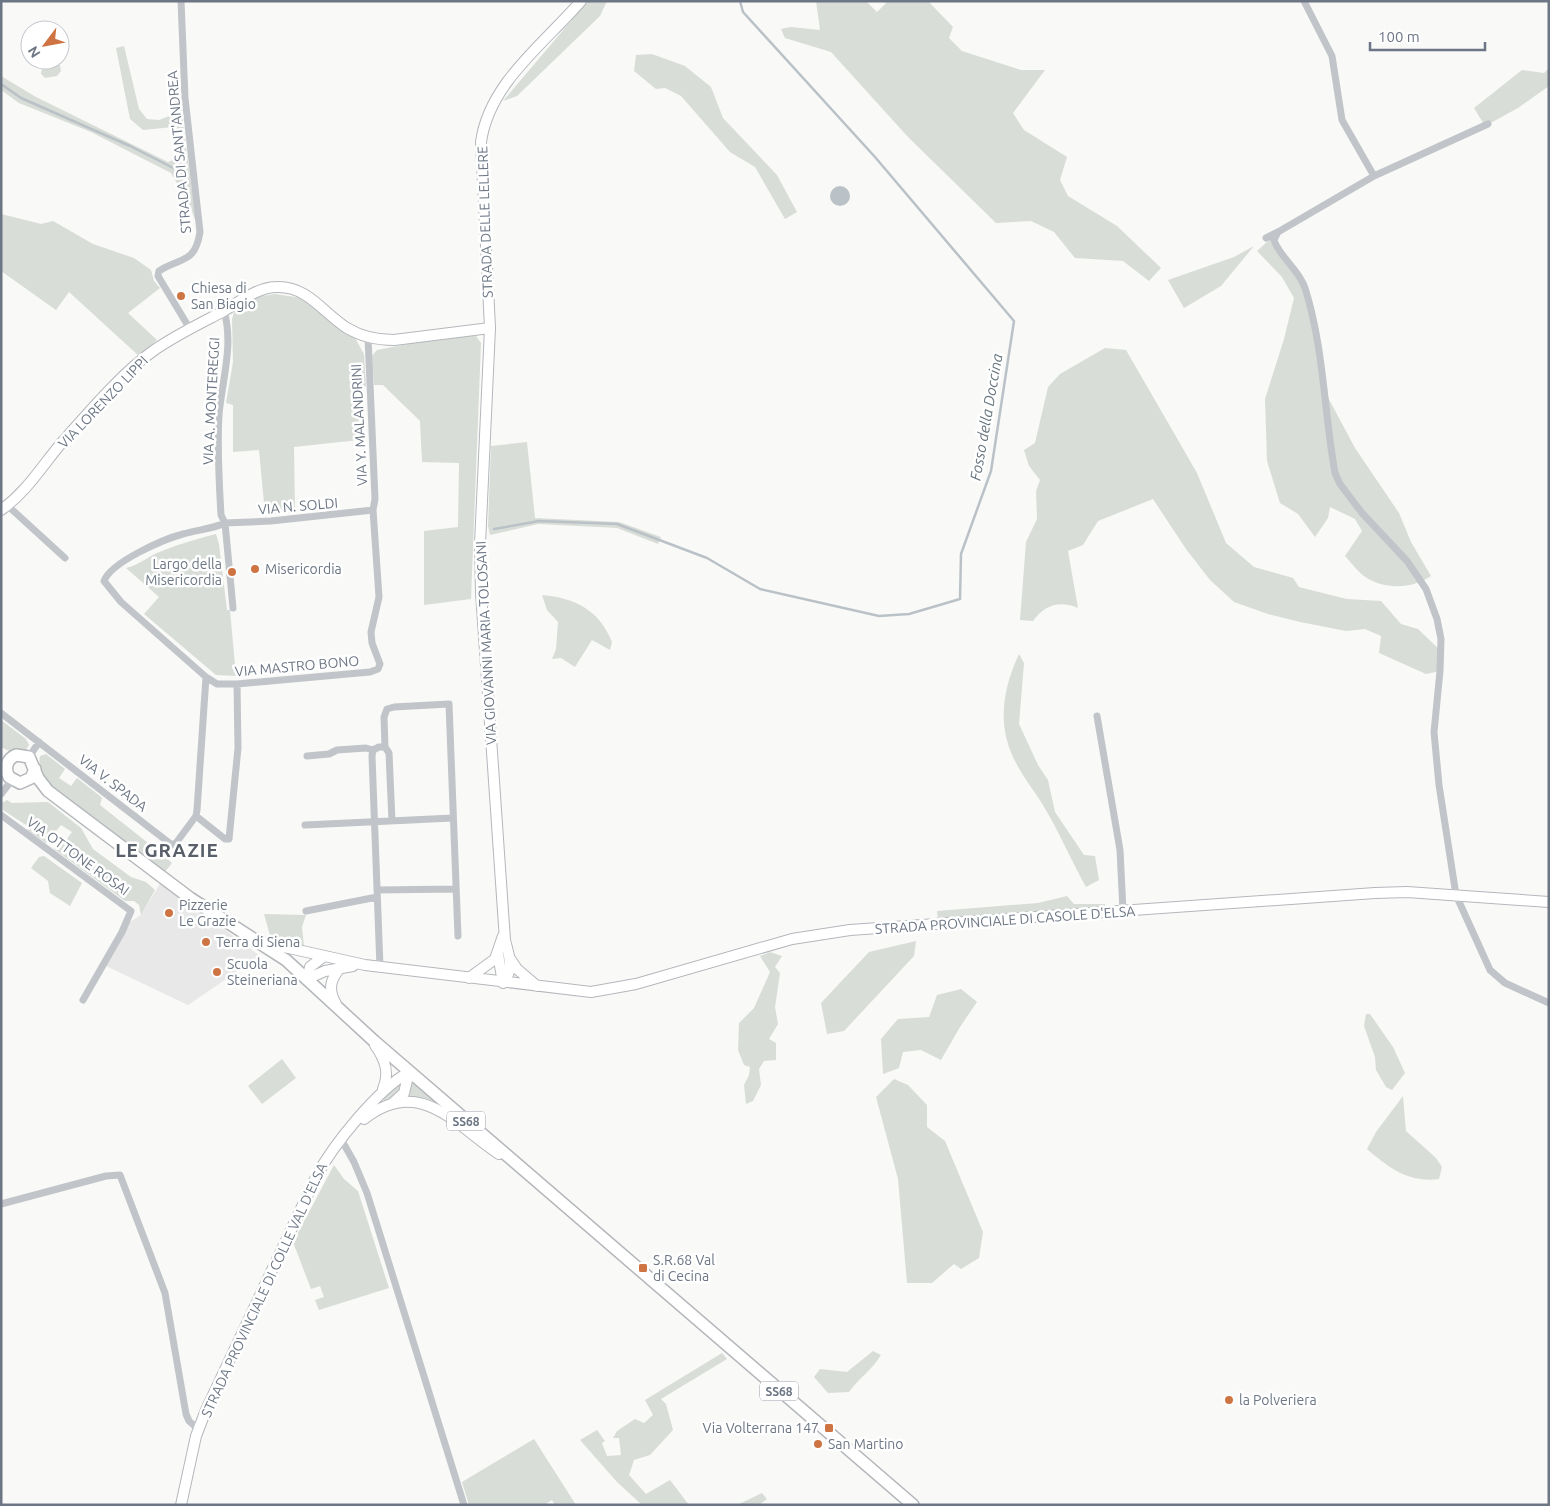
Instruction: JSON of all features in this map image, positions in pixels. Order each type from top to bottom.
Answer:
[{"type":"main road","name":"STRADA DELLE LELLERE","points":[[490,328],[481,164],[481,142],[485,123],[492,106],[505,86],[582,1]]},
{"type":"main road","name":"VIA LORENZO LIPPI","points":[[4,508],[29,485],[68,436],[140,362],[167,341],[258,292],[275,287],[286,287],[307,295],[346,328],[368,338],[394,340],[490,328]]},
{"type":"main road","name":"VIA GIOVANNI MARIA TOLOSANI","points":[[490,328],[480,575],[504,929],[510,959],[510,973],[503,983]]},
{"type":"main road","points":[[1,752],[7,761],[7,774],[12,780]]},
{"type":"main road","points":[[7,761],[21,754],[29,757]]},
{"type":"main road","name":"SS68","points":[[29,757],[38,778],[48,790],[190,898],[227,924],[286,960],[364,1033],[912,1505]]},
{"type":"main road","points":[[28,781],[35,769]]},
{"type":"main road","name":"SS68","points":[[12,780],[20,783],[28,781],[48,790]]},
{"type":"main road","name":"STRADA PROVINCIALE DI CASOLE D'ELSA","points":[[365,965],[503,983],[591,992],[614,990],[820,933],[1375,893],[1407,892],[1549,902]]},
{"type":"main road","name":"VIA GIOVANNI MARIA TOLOSANI","points":[[503,983],[498,954],[504,929]]},
{"type":"main road","points":[[258,942],[323,958],[365,965]]},
{"type":"main road","points":[[469,978],[487,967],[498,954]]},
{"type":"main road","points":[[307,980],[310,968],[323,958]]},
{"type":"main road","points":[[510,959],[517,969],[537,986]]},
{"type":"main road","points":[[307,980],[326,971],[365,965]]},
{"type":"main road","points":[[340,968],[333,978],[330,988],[332,997],[340,1012]]},
{"type":"main road","points":[[364,1033],[384,1059],[386,1078],[383,1090]]},
{"type":"main road","name":"STRADA PROVINCIALE DI COLLE VAL D'ELSA","points":[[181,1505],[198,1429],[213,1392],[310,1187],[328,1155],[383,1090],[409,1072]]},
{"type":"main road","name":"STRADA PROVINCIALE DI COLLE VAL D'ELSA","points":[[350,1129],[370,1115],[392,1104],[404,1093],[409,1072]]},
{"type":"main road","name":"STRADA PROVINCIALE DI COLLE VAL D'ELSA","points":[[392,1104],[417,1102],[438,1109],[523,1170]]},
{"type":"street","name":"STRADA DI SANT'ANDREA","points":[[181,1],[185,98],[200,232],[198,244],[193,253],[184,261],[159,271],[158,276],[190,329]]},
{"type":"street","points":[[1304,1],[1332,56],[1342,120],[1374,176]]},
{"type":"street","points":[[1266,238],[1374,176],[1488,124]]},
{"type":"street","points":[[1278,232],[1274,240],[1277,248],[1295,269],[1304,285],[1315,327],[1335,473],[1340,484],[1362,513],[1407,561],[1426,588],[1439,628],[1440,670],[1434,732],[1439,785],[1456,895],[1490,970],[1505,983],[1549,1003]]},
{"type":"street","name":"VIA A. MONTEREGGI","points":[[224,311],[228,358],[220,411],[219,442],[221,512],[225,523]]},
{"type":"street","name":"VIA Y. MALANDRINI","points":[[368,338],[375,499],[373,510]]},
{"type":"street","name":"VIA LORENZO LIPPI","points":[[4,508],[65,558]]},
{"type":"street","name":"VIA N. SOLDI","points":[[206,677],[121,602],[104,581],[120,563],[154,545],[225,523],[271,521],[373,510]]},
{"type":"street","name":"VIA MASTRO BONO","points":[[206,677],[218,684],[237,684],[370,672],[378,669],[380,664],[371,637],[379,597],[373,510]]},
{"type":"street","points":[[225,523],[233,608]]},
{"type":"street","points":[[206,677],[196,816],[225,840],[229,839],[238,748],[237,684]]},
{"type":"street","points":[[392,821],[389,757],[385,747],[384,717],[387,709],[448,704],[458,936]]},
{"type":"street","name":"VIA V. SPADA","points":[[1,713],[172,845],[178,841],[196,816]]},
{"type":"street","points":[[1097,716],[1120,850],[1123,912]]},
{"type":"street","points":[[29,757],[39,742]]},
{"type":"street","points":[[308,756],[330,754],[337,750],[366,748],[373,750],[385,747]]},
{"type":"street","points":[[373,750],[380,967]]},
{"type":"street","points":[[1,794],[12,780]]},
{"type":"street","name":"VIA OTTONE ROSAI","points":[[1,815],[131,911],[122,932],[83,1000]]},
{"type":"street","points":[[305,826],[453,818]]},
{"type":"street","points":[[306,911],[377,893],[456,889]]},
{"type":"street","points":[[341,1139],[354,1162],[367,1193],[464,1505]]},
{"type":"street","points":[[1,1204],[106,1176],[120,1176],[163,1286],[171,1318],[185,1410],[189,1421],[198,1429]]},
{"type":"shaded area","points":[[588,1],[607,1],[600,16],[517,96],[503,101]]},
{"type":"shaded area","points":[[816,1],[866,1],[877,12],[888,1],[928,1],[953,27],[949,38],[962,51],[1021,70],[1045,70],[1013,113],[1024,130],[1067,157],[1060,180],[1068,196],[1117,226],[1161,268],[1149,281],[1123,261],[1075,258],[1054,232],[1031,221],[996,223],[908,137],[831,52],[785,38],[781,29],[791,27],[820,30]]},
{"type":"shaded area","points":[[124,46],[139,109],[147,119],[159,120],[172,115],[178,84],[196,222],[189,204],[171,173],[91,132],[19,103],[1,90],[1,76],[36,97],[168,162],[175,159],[173,127],[143,130],[130,119],[116,48]]},
{"type":"shaded area","points":[[652,54],[685,66],[711,87],[723,118],[777,175],[797,212],[785,219],[755,167],[730,152],[681,96],[665,88],[656,89],[634,71],[636,55]]},
{"type":"shaded area","points":[[1549,68],[1549,86],[1518,108],[1485,126],[1474,108],[1522,70],[1544,73]]},
{"type":"shaded area","points":[[42,70],[61,70],[57,76],[45,78],[41,74]]},
{"type":"shaded area","points":[[840,186],[847,189],[850,196],[847,203],[840,206],[833,203],[830,196],[833,189]]},
{"type":"shaded area","points":[[1,214],[41,224],[53,221],[93,244],[134,258],[151,270],[154,281],[160,288],[128,313],[157,340],[139,356],[69,292],[56,310],[1,271]]},
{"type":"shaded area","points":[[1278,232],[1274,240],[1304,285],[1324,390],[1355,448],[1399,513],[1411,542],[1431,576],[1424,580],[1398,586],[1389,586],[1372,581],[1361,574],[1345,556],[1362,531],[1355,519],[1330,507],[1328,518],[1315,537],[1298,514],[1280,503],[1267,461],[1265,399],[1284,339],[1294,298],[1282,277],[1257,251]]},
{"type":"shaded area","points":[[1254,246],[1221,286],[1184,308],[1168,280],[1234,257]]},
{"type":"shaded area","points":[[275,294],[302,298],[355,338],[364,354],[366,386],[358,388],[359,440],[294,447],[295,512],[265,514],[259,450],[233,452],[233,405],[226,403],[233,362],[232,319],[235,309],[257,297]]},
{"type":"shaded area","points":[[459,334],[476,336],[481,343],[471,599],[424,605],[424,531],[458,527],[459,463],[422,462],[420,421],[383,385],[374,385],[372,356],[377,350]]},
{"type":"shaded area","points":[[1105,348],[1126,350],[1197,473],[1226,543],[1254,567],[1293,578],[1299,587],[1347,599],[1381,601],[1401,624],[1418,629],[1441,651],[1440,671],[1426,674],[1379,653],[1381,636],[1365,629],[1346,631],[1300,622],[1268,614],[1234,602],[1210,580],[1186,549],[1153,499],[1098,521],[1083,545],[1068,551],[1078,608],[1059,604],[1042,611],[1033,621],[1020,620],[1026,542],[1037,519],[1036,491],[1040,480],[1029,466],[1024,450],[1035,443],[1048,387],[1060,374]]},
{"type":"shaded area","points":[[527,442],[535,518],[619,522],[661,537],[658,544],[617,528],[538,524],[490,535],[488,526],[491,446]]},
{"type":"shaded area","points":[[216,534],[219,544],[227,610],[230,610],[236,676],[216,675],[144,614],[159,597],[126,568],[136,565],[168,548]]},
{"type":"shaded area","points":[[542,595],[575,602],[593,613],[607,631],[612,642],[610,650],[592,640],[575,667],[561,658],[552,659],[556,649],[558,622],[547,610]]},
{"type":"shaded area","points":[[1019,654],[1024,663],[1019,724],[1038,765],[1048,780],[1055,812],[1084,855],[1095,856],[1099,880],[1086,887],[1041,801],[1020,770],[1007,741],[1004,726],[1005,698],[1008,683]]},
{"type":"shaded area","points":[[1,720],[26,739],[29,745],[26,750],[9,751],[1,747]]},
{"type":"shaded area","points":[[46,754],[65,769],[59,778],[71,786],[77,778],[102,798],[100,805],[167,858],[172,863],[165,872],[46,782],[47,780],[41,768],[40,756]]},
{"type":"shaded area","points":[[7,800],[12,803],[48,802],[81,828],[93,849],[131,877],[146,882],[155,890],[141,915],[139,905],[134,901],[125,901],[54,849],[54,847],[59,850],[72,832],[61,825],[46,843],[27,830],[29,827],[3,810],[2,803]]},
{"type":"shaded area","points":[[44,856],[82,883],[70,906],[50,893],[48,881],[31,868],[39,857]]},
{"type":"shaded area","points":[[161,882],[260,956],[188,1005],[106,966],[130,922],[141,915]]},
{"type":"shaded area","points":[[1067,896],[1074,904],[1105,904],[1105,909],[938,920],[937,911],[1038,903]]},
{"type":"shaded area","points":[[264,914],[306,915],[302,927],[304,946],[271,939]]},
{"type":"shaded area","points":[[916,941],[914,956],[844,1031],[827,1034],[821,1003],[869,952]]},
{"type":"shaded area","points":[[770,952],[782,956],[775,967],[780,973],[775,1007],[778,1024],[769,1039],[776,1043],[776,1060],[764,1061],[759,1069],[761,1085],[753,1101],[746,1104],[744,1085],[749,1075],[750,1067],[744,1065],[738,1050],[739,1023],[754,1008],[770,972],[760,956]]},
{"type":"shaded area","points":[[961,989],[977,1002],[941,1060],[921,1050],[903,1052],[899,1068],[883,1074],[881,1039],[898,1019],[929,1017],[937,995]]},
{"type":"shaded area","points":[[1366,1014],[1370,1014],[1393,1047],[1405,1073],[1392,1090],[1386,1087],[1376,1070],[1375,1057],[1364,1026]]},
{"type":"shaded area","points":[[282,1059],[296,1078],[262,1104],[248,1086]]},
{"type":"shaded area","points":[[401,1079],[404,1085],[393,1099],[384,1101],[383,1098]]},
{"type":"shaded area","points":[[894,1079],[908,1085],[927,1105],[927,1127],[945,1141],[983,1232],[979,1258],[961,1269],[954,1264],[932,1283],[907,1283],[898,1179],[876,1097]]},
{"type":"shaded area","points":[[410,1080],[440,1105],[404,1098]]},
{"type":"shaded area","points":[[1403,1096],[1406,1131],[1436,1158],[1442,1167],[1439,1179],[1418,1179],[1400,1173],[1367,1149],[1376,1132]]},
{"type":"shaded area","points":[[334,1165],[344,1179],[358,1191],[389,1288],[319,1310],[315,1300],[324,1297],[320,1286],[311,1289],[293,1242]]},
{"type":"shaded area","points":[[873,1351],[881,1355],[849,1392],[828,1393],[814,1377],[820,1369],[847,1372]]},
{"type":"shaded area","points":[[722,1353],[727,1359],[661,1399],[666,1404],[673,1430],[650,1455],[634,1460],[629,1475],[646,1494],[670,1480],[689,1505],[642,1505],[617,1482],[580,1440],[597,1430],[605,1441],[602,1443],[607,1456],[621,1455],[619,1438],[613,1438],[617,1431],[635,1419],[644,1423],[653,1415],[645,1400]]},
{"type":"shaded area","points":[[534,1439],[576,1505],[555,1505],[552,1500],[544,1505],[469,1505],[462,1482]]},
{"type":"shaded area","points":[[762,1493],[767,1499],[759,1505],[737,1505]]},
{"type":"waterway","name":"Fosso della Doccina","points":[[494,529],[539,521],[617,524],[707,558],[760,589],[879,616],[909,614],[960,599],[961,554],[991,471],[1014,321],[875,157],[743,12],[740,1]]},
{"type":"waterway","points":[[1,84],[21,98],[130,146],[185,174]]},
{"type":"place","name":"Chiesa di San Biagio","points":[[181,296]]},
{"type":"place","name":"Misericordia","points":[[255,569]]},
{"type":"place","name":"Largo della Misericordia","points":[[232,572]]},
{"type":"place","name":"Pizzerie Le Grazie","points":[[169,913]]},
{"type":"place","name":"Terra di Siena","points":[[206,942]]},
{"type":"place","name":"Scuola Steineriana","points":[[217,972]]},
{"type":"place","name":"S.R.68 Val di Cecina","points":[[643,1268]]},
{"type":"place","name":"la Polveriera","points":[[1229,1400]]},
{"type":"place","name":"Via Volterrana 147","points":[[829,1428]]},
{"type":"place","name":"San Martino","points":[[818,1444]]},
{"type":"district","name":"LE GRAZIE","points":[[167,850]]}]
